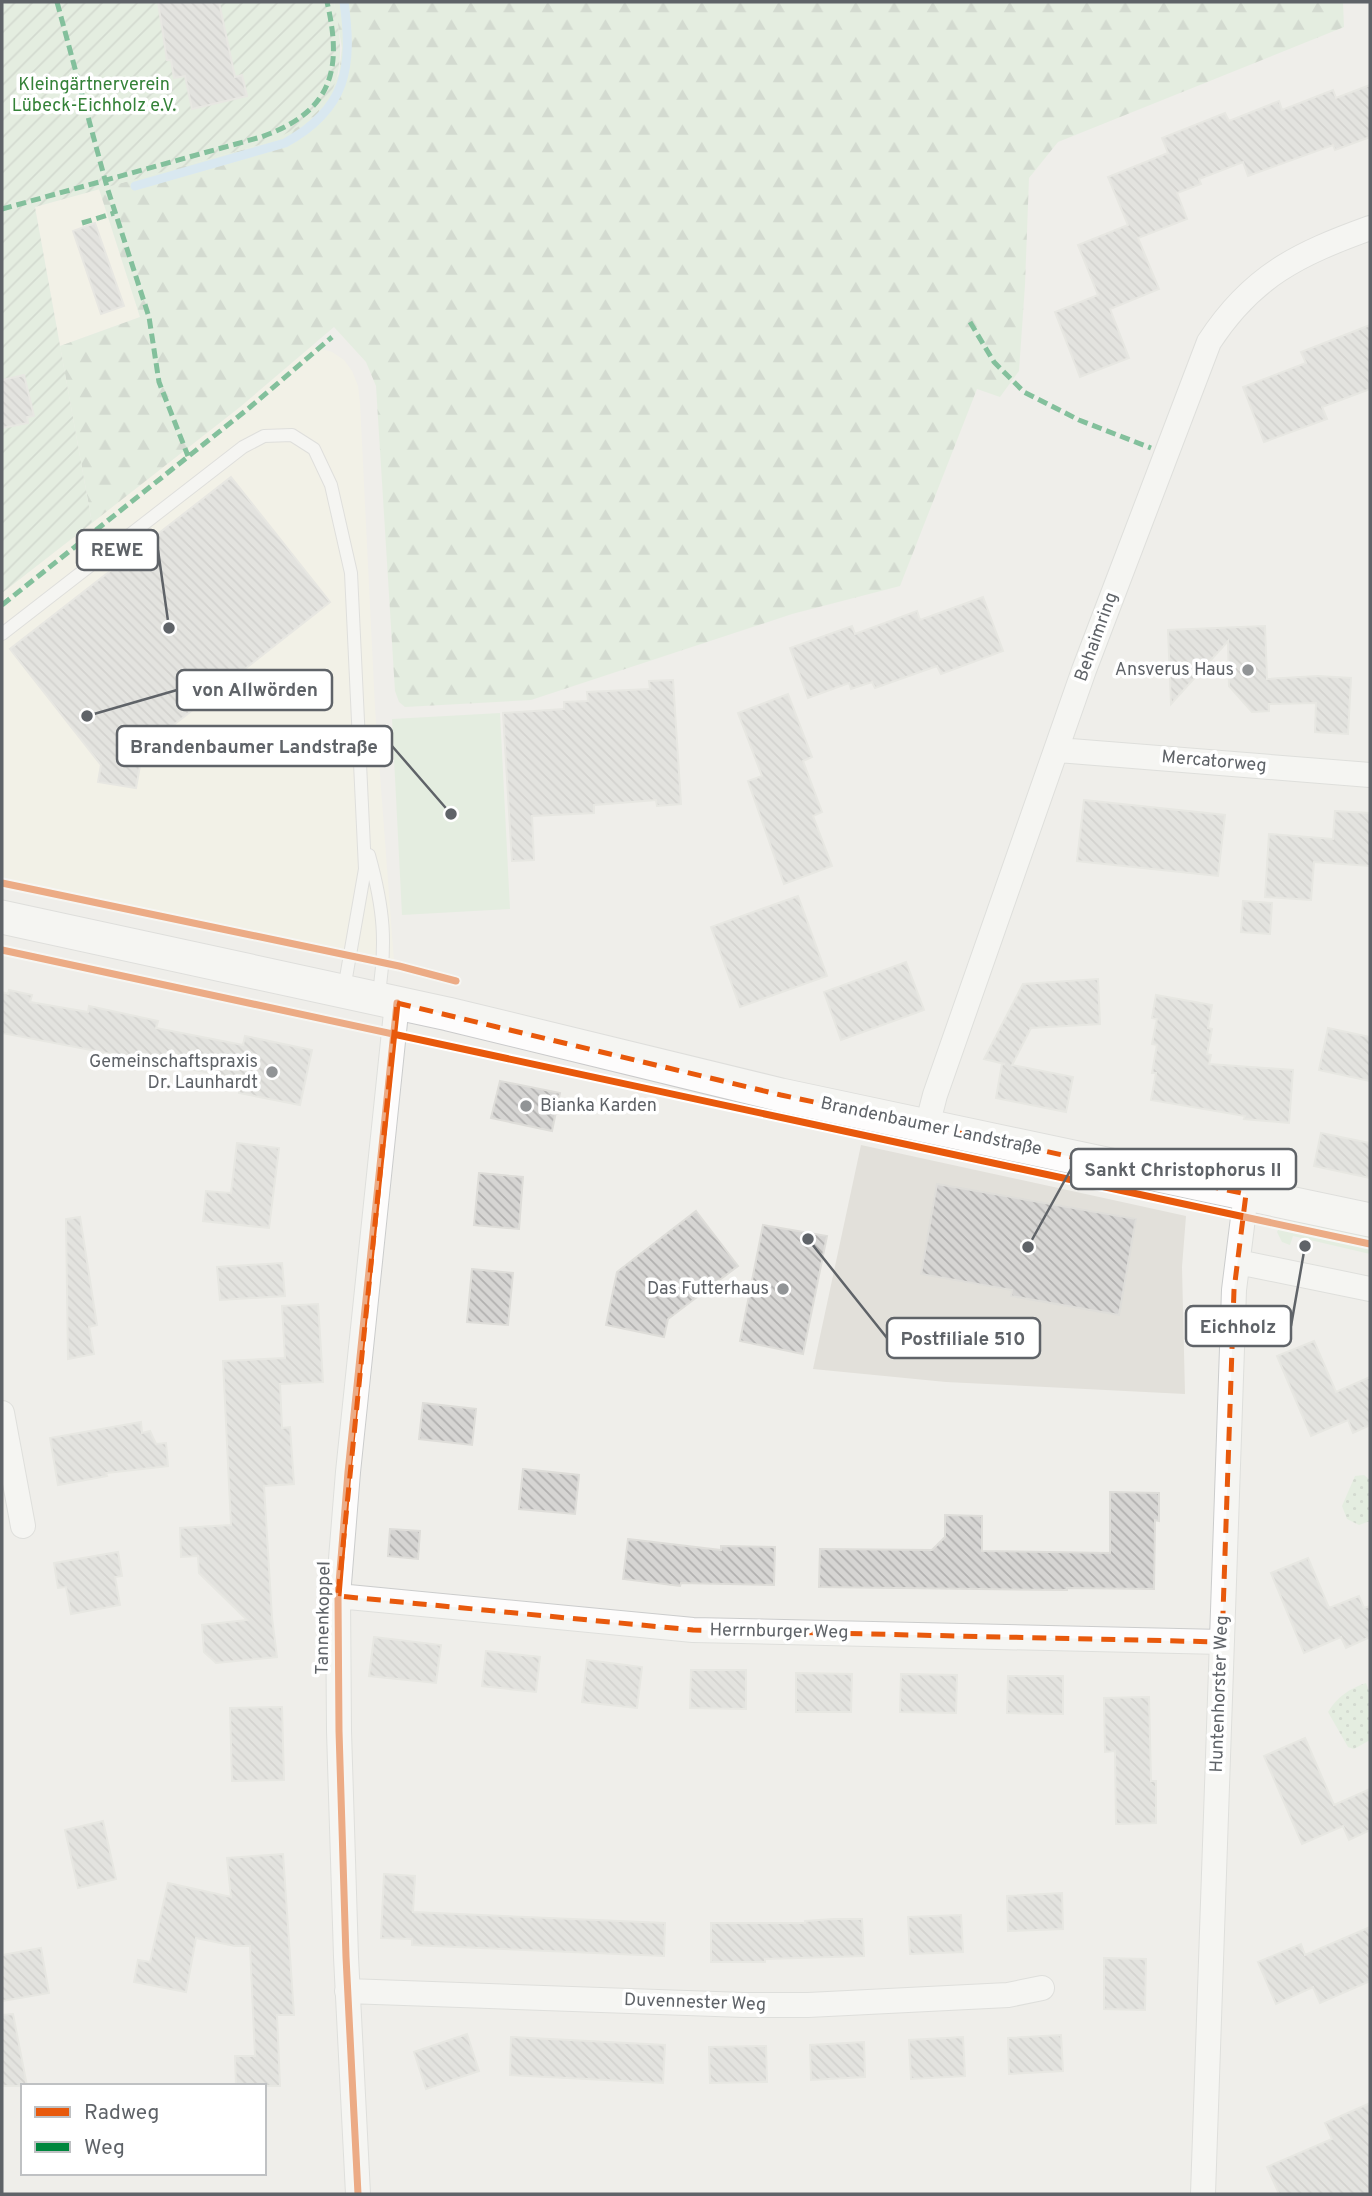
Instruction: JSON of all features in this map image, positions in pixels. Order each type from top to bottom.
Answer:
[{"type":"main road","name":"Brandenbaumer Landstraße","points":[[2,918],[387,1001],[768,1092],[1370,1220]]},
{"type":"street","name":"Behaimring","points":[[927,1126],[935,1095],[1122,568],[1209,342],[1248,293],[1273,271],[1310,251],[1370,228]]},
{"type":"street","name":"Mercatorweg","points":[[1058,750],[1370,775]]},
{"type":"street","name":"Tannenkoppel","points":[[358,2194],[347,1991],[338,1596],[387,1001]]},
{"type":"street","name":"Huntenhorster Weg","points":[[1203,2194],[1234,1290],[1246,1194]]},
{"type":"street","points":[[1237,1262],[1370,1289]]},
{"type":"street","points":[[2,1413],[23,1526]]},
{"type":"street","name":"Herrnburger Weg","points":[[338,1596],[693,1630],[1222,1642]]},
{"type":"street","name":"Duvennester Weg","points":[[347,1991],[808,2005],[1008,1995],[1042,1988]]},
{"type":"lane","points":[[2,634],[243,447],[264,436],[292,435],[314,449],[331,485],[351,573],[365,869],[344,992]]},
{"type":"lane","points":[[365,841],[380,895],[384,923],[387,1001]]},
{"type":"highlighted area","points":[[397,1003],[781,1095],[1246,1194],[1234,1290],[1222,1642],[693,1630],[338,1596]]},
{"type":"shaded area","points":[[99,189],[140,317],[60,346],[35,207]]},
{"type":"shaded area","points":[[312,346],[332,352],[344,360],[358,386],[375,708],[394,962],[2,878],[2,593],[240,407]]},
{"type":"shaded area","points":[[861,1145],[1186,1216],[1182,1267],[1185,1394],[946,1382],[813,1369]]},
{"type":"green space","name":"Kleingärtnerverein Lübeck-Eichholz e.V.","points":[[2,2],[334,2],[340,51],[338,72],[332,90],[322,106],[308,120],[288,133],[263,144],[35,207],[92,523],[2,593]]},
{"type":"green space","points":[[334,2],[1343,2],[1344,27],[1058,142],[1029,178],[1019,371],[1000,397],[977,389],[900,586],[792,614],[531,700],[405,707],[399,702],[395,691],[376,386],[366,362],[334,327],[240,407],[92,523],[60,346],[140,317],[99,189],[263,144],[317,111],[339,74],[342,48]]},
{"type":"green space","points":[[500,713],[510,909],[402,915],[392,719]]},
{"type":"green space","points":[[1287,1217],[1370,1233],[1370,1254],[1293,1236],[1290,1245],[1282,1242],[1277,1232]]},
{"type":"green space","points":[[1364,1475],[1370,1480],[1370,1521],[1359,1525],[1347,1519],[1342,1506],[1355,1476]]},
{"type":"green space","points":[[1366,1683],[1370,1694],[1370,1740],[1354,1749],[1348,1747],[1328,1712],[1344,1694]]},
{"type":"building","points":[[158,2],[219,2],[235,77],[242,75],[247,96],[192,109],[185,76],[174,78],[171,60],[167,60]]},
{"type":"building","points":[[1370,85],[1370,137],[1335,150],[1333,145],[1248,176],[1243,162],[1199,179],[1201,184],[1177,193],[1187,219],[1138,238],[1159,289],[1110,309],[1129,358],[1080,377],[1055,312],[1098,295],[1078,245],[1128,225],[1108,177],[1168,153],[1162,138],[1225,113],[1229,121],[1279,101],[1282,110],[1333,90],[1336,98]]},
{"type":"building","points":[[95,223],[124,306],[101,314],[73,231]]},
{"type":"building","points":[[1370,325],[1370,389],[1322,407],[1327,419],[1264,442],[1243,387],[1306,363],[1301,352]]},
{"type":"building","points":[[24,375],[34,416],[27,417],[28,423],[2,428],[2,380]]},
{"type":"building","points":[[231,477],[330,602],[143,749],[136,788],[98,782],[101,765],[10,649]]},
{"type":"building","points":[[983,597],[1003,651],[941,674],[937,666],[875,688],[872,682],[851,689],[849,683],[808,698],[790,648],[852,626],[855,634],[917,611],[920,620]]},
{"type":"building","name":"Ansverus Haus","points":[[1265,626],[1267,679],[1318,676],[1351,678],[1348,734],[1315,732],[1316,703],[1269,704],[1269,711],[1252,712],[1229,686],[1228,641],[1171,704],[1168,630]]},
{"type":"building","points":[[673,680],[681,804],[657,806],[656,800],[594,805],[594,813],[532,816],[534,860],[512,861],[503,713],[564,709],[564,702],[588,701],[587,692],[650,689],[649,681]]},
{"type":"building","points":[[788,694],[812,757],[803,761],[822,812],[813,816],[832,866],[784,884],[748,781],[762,776],[738,713]]},
{"type":"building","points":[[1084,800],[1225,815],[1218,876],[1077,861]]},
{"type":"building","points":[[1335,811],[1370,813],[1370,866],[1314,862],[1311,900],[1265,897],[1269,834],[1333,839]]},
{"type":"building","points":[[798,896],[827,976],[740,1007],[711,927]]},
{"type":"building","points":[[1243,901],[1272,903],[1270,934],[1241,932]]},
{"type":"building","points":[[906,962],[924,1010],[841,1040],[824,992]]},
{"type":"building","points":[[1098,979],[1100,1024],[1031,1028],[1012,1065],[1073,1077],[1066,1112],[996,1098],[1002,1064],[1005,1064],[984,1059],[1023,984]]},
{"type":"building","points":[[9,990],[32,995],[30,1002],[88,1012],[89,1006],[158,1021],[156,1028],[243,1045],[245,1036],[312,1050],[300,1105],[239,1093],[240,1082],[225,1079],[226,1076],[2,1033],[2,992],[8,994]]},
{"type":"building","points":[[1156,995],[1212,1005],[1208,1028],[1212,1029],[1207,1054],[1211,1055],[1209,1064],[1293,1070],[1289,1123],[1244,1119],[1245,1116],[1151,1100],[1156,1073],[1152,1073],[1157,1045],[1152,1044],[1157,1019],[1152,1018]]},
{"type":"building","points":[[1328,1028],[1370,1037],[1370,1081],[1319,1070]]},
{"type":"building","name":"Bianka Karden","points":[[500,1081],[560,1093],[552,1131],[491,1118]]},
{"type":"building","points":[[1321,1133],[1370,1143],[1370,1178],[1314,1166]]},
{"type":"building","points":[[237,1143],[279,1148],[269,1228],[203,1221],[206,1191],[231,1193]]},
{"type":"building","points":[[479,1173],[523,1177],[519,1229],[474,1225]]},
{"type":"building","points":[[937,1184],[1136,1219],[1119,1315],[1011,1296],[1012,1290],[921,1274]]},
{"type":"building","points":[[696,1211],[738,1266],[668,1319],[664,1337],[606,1325],[617,1272]]},
{"type":"building","points":[[80,1217],[97,1325],[89,1327],[94,1354],[68,1359],[66,1219]]},
{"type":"building","name":"Das Futterhaus","points":[[763,1225],[827,1236],[803,1354],[740,1341]]},
{"type":"building","points":[[282,1263],[285,1296],[220,1300],[217,1267]]},
{"type":"building","points":[[472,1269],[513,1273],[508,1325],[467,1322]]},
{"type":"building","points":[[318,1304],[323,1382],[280,1384],[282,1428],[290,1427],[294,1484],[264,1486],[277,1657],[216,1663],[204,1652],[202,1625],[247,1620],[199,1573],[198,1556],[181,1557],[180,1528],[231,1525],[223,1361],[285,1358],[282,1306]]},
{"type":"building","points":[[1314,1341],[1336,1392],[1370,1377],[1370,1425],[1353,1433],[1348,1420],[1311,1436],[1277,1356]]},
{"type":"building","points":[[423,1403],[476,1409],[472,1445],[419,1439]]},
{"type":"building","points":[[141,1422],[142,1433],[150,1431],[156,1444],[166,1443],[168,1466],[106,1473],[107,1476],[58,1485],[50,1438]]},
{"type":"building","points":[[523,1469],[579,1475],[575,1514],[519,1509]]},
{"type":"building","points":[[1110,1492],[1159,1493],[1159,1521],[1155,1520],[1154,1589],[819,1587],[820,1549],[932,1550],[945,1537],[945,1515],[982,1516],[982,1551],[1110,1553]]},
{"type":"building","points":[[390,1529],[420,1531],[418,1559],[388,1556]]},
{"type":"building","points":[[628,1539],[721,1550],[721,1546],[775,1547],[774,1585],[681,1583],[680,1586],[623,1579]]},
{"type":"building","points":[[118,1552],[122,1576],[115,1577],[120,1605],[71,1614],[66,1587],[58,1588],[54,1563]]},
{"type":"building","points":[[1308,1558],[1329,1608],[1359,1596],[1364,1608],[1370,1606],[1370,1637],[1346,1648],[1341,1637],[1304,1653],[1271,1573]]},
{"type":"building","points":[[374,1637],[441,1645],[436,1683],[369,1676]]},
{"type":"building","points":[[486,1651],[540,1657],[536,1692],[482,1686]]},
{"type":"building","points":[[587,1660],[642,1667],[637,1708],[582,1702]]},
{"type":"building","points":[[691,1670],[746,1670],[746,1709],[690,1708]]},
{"type":"building","points":[[796,1673],[852,1674],[851,1712],[796,1712]]},
{"type":"building","points":[[901,1674],[957,1675],[956,1713],[900,1712]]},
{"type":"building","points":[[1008,1676],[1063,1676],[1063,1714],[1007,1713]]},
{"type":"building","points":[[1149,1697],[1151,1781],[1156,1781],[1156,1823],[1116,1824],[1115,1751],[1105,1752],[1104,1698]]},
{"type":"building","points":[[282,1707],[284,1780],[232,1781],[230,1708]]},
{"type":"building","points":[[1305,1738],[1334,1805],[1370,1789],[1370,1830],[1349,1840],[1343,1826],[1302,1844],[1264,1756]]},
{"type":"building","points":[[103,1821],[116,1879],[78,1888],[65,1830]]},
{"type":"building","points":[[283,1854],[294,2015],[277,2015],[280,2086],[236,2084],[235,2056],[255,2056],[250,1946],[235,1946],[196,1938],[186,1992],[134,1982],[138,1960],[150,1962],[168,1883],[231,1897],[227,1858]]},
{"type":"building","points":[[384,1874],[415,1876],[413,1912],[665,1923],[664,1956],[412,1945],[412,1939],[381,1938]]},
{"type":"building","points":[[1062,1893],[1063,1929],[1008,1931],[1007,1896]]},
{"type":"building","points":[[961,1915],[963,1952],[910,1954],[908,1917]]},
{"type":"building","points":[[862,1919],[864,1956],[765,1959],[765,1962],[711,1962],[711,1923],[805,1923]]},
{"type":"building","points":[[1370,1927],[1370,1981],[1320,2003],[1313,1987],[1276,2004],[1258,1962],[1301,1944],[1305,1955]]},
{"type":"building","points":[[41,1948],[49,1993],[2,2001],[2,1955]]},
{"type":"building","points":[[1104,1958],[1146,1959],[1145,2010],[1104,2009]]},
{"type":"building","points":[[13,2014],[27,2084],[21,2086],[2,2086],[2,2015]]},
{"type":"building","points":[[467,2034],[479,2071],[426,2089],[414,2052]]},
{"type":"building","points":[[1061,2035],[1063,2071],[1009,2074],[1008,2038]]},
{"type":"building","points":[[511,2037],[665,2045],[663,2083],[510,2075]]},
{"type":"building","points":[[963,2037],[965,2076],[911,2079],[909,2040]]},
{"type":"building","points":[[864,2042],[865,2077],[811,2080],[810,2045]]},
{"type":"building","points":[[766,2046],[767,2082],[710,2083],[709,2047]]},
{"type":"building","points":[[1370,2103],[1370,2194],[1279,2194],[1267,2167],[1332,2139],[1325,2123]]},
{"type":"waterway","points":[[135,186],[285,143],[322,116],[333,101],[346,66],[347,25],[344,2]]},
{"type":"marked path","points":[[57,2],[107,187],[149,317],[159,382],[188,456]]},
{"type":"marked path","points":[[2,209],[261,137],[304,115],[327,86],[332,68],[332,26],[327,2]]},
{"type":"marked path","points":[[82,223],[114,213]]},
{"type":"marked path","points":[[970,322],[994,362],[1024,392],[1079,420],[1151,448]]},
{"type":"marked path","points":[[2,605],[249,408],[332,337]]},
{"type":"cycle path","points":[[2,883],[399,966],[456,981]]},
{"type":"cycle path","points":[[2,950],[1370,1244]]},
{"type":"cycle path","points":[[358,2194],[346,1957],[338,1596],[348,1472],[397,1003]]},
{"type":"place","name":"REWE","points":[[169,628]]},
{"type":"place","name":"Ansverus Haus","points":[[1248,670]]},
{"type":"place","name":"von Allwörden","points":[[87,716]]},
{"type":"place","name":"Brandenbaumer Landstraße","points":[[451,814]]},
{"type":"place","name":"Gemeinschaftspraxis Dr. Launhardt","points":[[272,1072]]},
{"type":"place","name":"Bianka Karden","points":[[526,1106]]},
{"type":"place","name":"Postfiliale 510","points":[[808,1239]]},
{"type":"place","name":"Eichholz","points":[[1305,1246]]},
{"type":"place","name":"Sankt Christophorus II","points":[[1028,1247]]},
{"type":"place","name":"Das Futterhaus","points":[[783,1289]]}]
